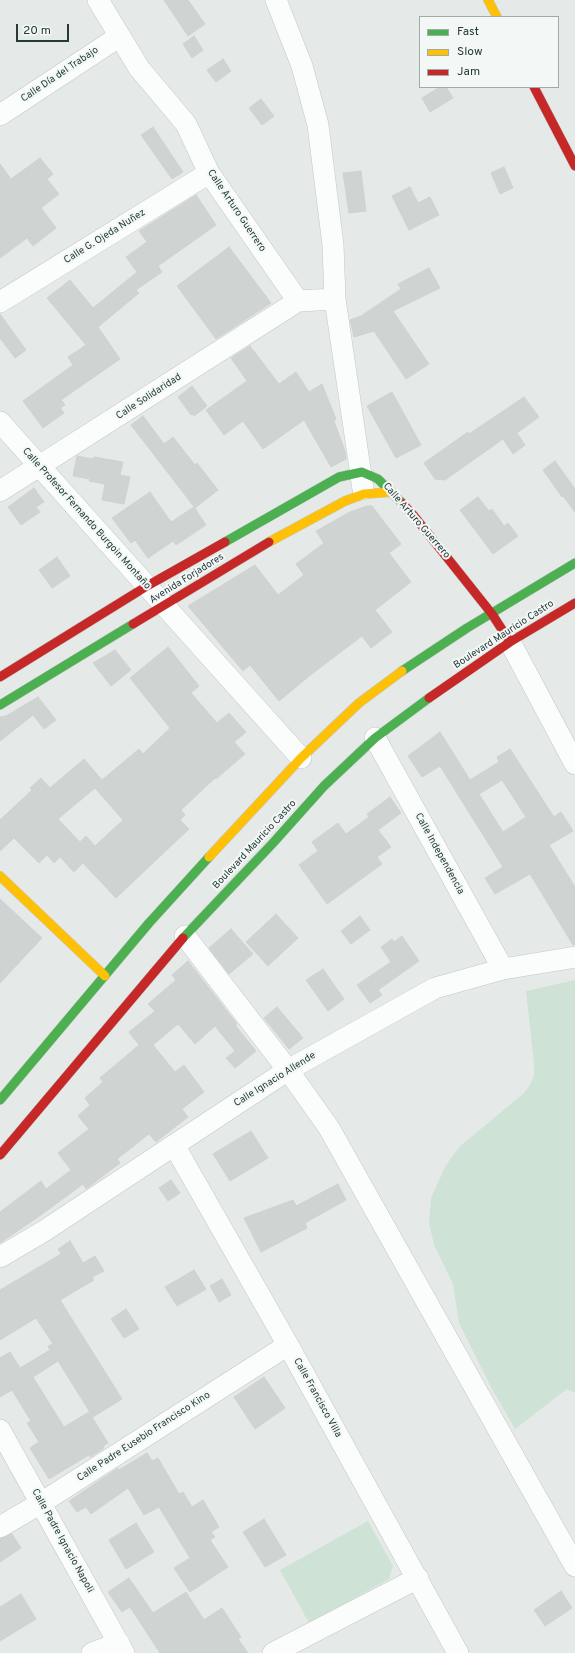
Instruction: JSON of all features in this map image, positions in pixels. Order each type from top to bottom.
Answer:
[{"type":"main road","points":[[488,0],[496,16]]},
{"type":"main road","points":[[535,88],[575,166]]},
{"type":"main road","name":"Calle Arturo Guerrero","points":[[362,472],[378,479],[392,492],[438,546],[492,614],[510,642]]},
{"type":"main road","name":"Avenida Forjadores","points":[[0,676],[147,586],[339,477],[362,472]]},
{"type":"main road","name":"Avenida Forjadores","points":[[0,705],[274,539],[345,501],[364,494],[392,492]]},
{"type":"main road","points":[[0,1100],[149,923],[301,758],[359,703],[409,666],[575,563]]},
{"type":"main road","name":"Boulevard Mauricio Castro","points":[[0,1155],[185,936],[273,843],[324,786],[375,738],[510,642],[575,603]]},
{"type":"main road","points":[[0,876],[105,976]]},
{"type":"street","name":"Calle Arturo Guerrero","points":[[98,0],[139,68],[186,124],[209,173],[298,301]]},
{"type":"street","points":[[276,0],[302,66],[318,125],[333,245],[335,299],[362,472],[364,494]]},
{"type":"street","name":"Calle Día del Trabajo","points":[[0,115],[120,36]]},
{"type":"street","name":"Calle G. Ojeda Nuñez","points":[[0,302],[209,173]]},
{"type":"street","points":[[298,301],[335,299]]},
{"type":"street","name":"Calle Solidaridad","points":[[0,491],[40,467],[298,301]]},
{"type":"street","name":"Calle Profesor Fernando Burgoin Montaño","points":[[0,422],[147,586],[163,606],[301,758]]},
{"type":"street","points":[[510,642],[575,764]]},
{"type":"street","name":"Calle Independencia","points":[[375,738],[503,969]]},
{"type":"street","points":[[185,936],[288,1070],[329,1128],[575,1566]]},
{"type":"street","name":"Calle Ignacio Allende","points":[[0,1257],[44,1231],[288,1070],[435,988],[503,969],[575,957]]},
{"type":"street","name":"Calle Francisco Villa","points":[[174,1145],[288,1345],[418,1578],[458,1653]]},
{"type":"street","name":"Calle Padre Eusebio Francisco Kino","points":[[0,1527],[41,1503],[288,1345]]},
{"type":"street","name":"Calle Padre Ignacio Napoli","points":[[0,1430],[122,1648]]},
{"type":"street","points":[[273,1653],[418,1578]]},
{"type":"street","points":[[92,1653],[122,1648]]},
{"type":"green space","points":[[575,980],[575,1393],[567,1389],[515,1429],[492,1389],[459,1323],[453,1284],[434,1245],[429,1223],[431,1198],[446,1165],[459,1147],[524,1093],[530,1085],[534,1076],[534,1064],[526,991]]},
{"type":"green space","points":[[368,1521],[393,1566],[389,1579],[309,1623],[280,1570]]},
{"type":"building","points":[[164,0],[188,0],[205,24],[188,36]]},
{"type":"building","points":[[194,36],[203,50],[192,58],[183,44]]},
{"type":"building","points":[[223,59],[231,71],[216,82],[207,70]]},
{"type":"building","points":[[438,88],[447,88],[453,98],[430,112],[422,98]]},
{"type":"building","points":[[261,99],[274,116],[262,125],[249,108]]},
{"type":"building","points":[[153,127],[183,172],[172,179],[141,135]]},
{"type":"building","points":[[40,158],[53,174],[47,179],[59,194],[41,208],[56,228],[33,246],[27,238],[0,258],[0,164],[11,179]]},
{"type":"building","points":[[504,167],[513,188],[500,194],[491,173]]},
{"type":"building","points":[[361,171],[366,211],[349,213],[343,173]]},
{"type":"building","points":[[410,187],[418,203],[430,197],[439,215],[409,230],[392,196]]},
{"type":"building","points":[[196,195],[216,225],[158,266],[162,272],[136,290],[139,293],[98,327],[120,359],[61,400],[65,405],[60,408],[64,413],[43,428],[23,401],[73,365],[68,357],[86,345],[47,298],[70,280],[93,308],[137,272],[126,257],[147,242],[139,231]]},
{"type":"building","points":[[229,247],[271,303],[216,339],[177,286]]},
{"type":"building","points":[[429,268],[440,288],[393,311],[429,364],[406,379],[374,331],[354,337],[350,320],[361,316],[401,289],[398,284]]},
{"type":"building","points":[[0,314],[26,350],[15,358],[0,338]]},
{"type":"building","points":[[250,346],[279,384],[296,372],[309,392],[322,384],[336,419],[334,421],[345,451],[346,459],[331,467],[304,420],[263,449],[243,421],[224,435],[206,410],[247,381],[231,358]]},
{"type":"building","points":[[192,386],[207,406],[194,416],[193,414],[191,415],[178,397]]},
{"type":"building","points":[[392,392],[421,445],[396,458],[367,406]]},
{"type":"building","points":[[524,397],[539,417],[517,433],[525,445],[513,454],[503,439],[445,480],[435,479],[424,463],[468,432],[469,434]]},
{"type":"building","points":[[143,416],[164,444],[173,437],[195,465],[197,463],[218,490],[195,508],[131,425]]},
{"type":"building","points":[[77,456],[93,459],[94,457],[123,462],[120,475],[130,477],[124,504],[102,500],[105,484],[89,481],[90,479],[73,476]]},
{"type":"building","points":[[555,461],[575,489],[575,512],[563,496],[562,497],[543,470]]},
{"type":"building","points":[[34,488],[44,502],[36,507],[40,512],[21,525],[8,507]]},
{"type":"building","points":[[150,492],[171,522],[194,507],[206,525],[176,545],[173,541],[148,558],[135,540],[131,543],[112,518]]},
{"type":"building","points":[[478,497],[489,511],[492,509],[504,526],[508,523],[518,536],[493,554],[460,510]]},
{"type":"building","points":[[367,506],[372,506],[401,544],[389,553],[411,582],[375,610],[392,632],[371,648],[362,636],[279,701],[250,665],[243,671],[188,606],[255,565],[278,595],[304,575],[296,564],[324,543],[316,531],[350,512]]},
{"type":"building","points":[[57,557],[70,576],[52,588],[39,570]]},
{"type":"building","points":[[168,647],[199,686],[191,693],[217,723],[229,713],[246,732],[234,742],[245,754],[216,779],[215,778],[181,810],[185,815],[180,820],[189,829],[116,898],[83,863],[74,872],[60,857],[54,863],[47,855],[39,863],[14,838],[0,851],[0,820],[32,790],[30,788],[41,778],[50,788],[84,759],[102,780],[139,749],[143,754],[170,728],[130,678]],"holes":[[[95,788],[123,820],[95,846],[86,836],[80,842],[58,819]]]},
{"type":"building","points":[[115,650],[131,670],[111,686],[93,663]]},
{"type":"building","points":[[38,697],[56,720],[44,729],[33,715],[0,741],[0,717],[6,716]]},
{"type":"building","points":[[440,732],[470,780],[499,762],[497,757],[510,749],[554,817],[561,812],[573,831],[549,845],[575,887],[575,945],[573,945],[530,874],[495,894],[485,878],[503,867],[440,766],[422,777],[408,756]],"holes":[[[502,780],[526,817],[503,832],[479,794]]]},
{"type":"building","points":[[390,797],[401,813],[378,830],[391,847],[377,857],[382,864],[327,904],[299,865],[318,851],[312,842],[338,823],[346,834],[369,817],[367,814]]},
{"type":"building","points":[[0,899],[42,938],[0,983]]},
{"type":"building","points":[[276,914],[298,938],[268,966],[246,942]]},
{"type":"building","points":[[360,916],[370,930],[351,944],[341,931]]},
{"type":"building","points":[[231,929],[253,954],[229,974],[209,948]]},
{"type":"building","points":[[402,936],[419,961],[378,990],[382,995],[370,1003],[357,985],[391,962],[381,947],[392,939],[394,942]]},
{"type":"building","points":[[188,961],[256,1051],[235,1068],[226,1058],[235,1051],[215,1026],[195,1044],[178,1024],[153,1045],[175,1072],[184,1065],[204,1092],[182,1109],[188,1117],[156,1142],[149,1134],[117,1159],[120,1163],[86,1189],[83,1184],[0,1243],[0,1212],[41,1181],[46,1189],[71,1170],[58,1153],[89,1129],[78,1116],[90,1105],[85,1098],[103,1082],[100,1078],[139,1045],[129,1032],[155,1011],[148,1004],[176,980],[172,975]]},
{"type":"building","points":[[323,969],[344,999],[328,1011],[306,980]]},
{"type":"building","points":[[277,1007],[303,1038],[289,1049],[264,1018]]},
{"type":"building","points":[[251,1131],[268,1158],[230,1181],[213,1154]]},
{"type":"building","points":[[171,1180],[180,1193],[168,1201],[159,1188]]},
{"type":"building","points":[[338,1184],[346,1200],[305,1223],[307,1228],[261,1252],[244,1218],[293,1200],[296,1206]]},
{"type":"building","points":[[70,1241],[83,1263],[95,1256],[104,1271],[92,1277],[94,1280],[60,1300],[122,1399],[93,1417],[58,1361],[33,1377],[64,1427],[89,1412],[108,1443],[103,1446],[104,1448],[90,1457],[89,1455],[49,1479],[30,1448],[39,1442],[27,1423],[31,1421],[12,1390],[0,1397],[0,1358],[10,1352],[20,1368],[50,1350],[48,1346],[53,1344],[36,1318],[0,1340],[0,1290],[61,1254],[58,1249]]},
{"type":"building","points":[[194,1270],[206,1289],[177,1306],[165,1287]]},
{"type":"building","points":[[222,1279],[231,1295],[219,1302],[210,1286]]},
{"type":"building","points":[[126,1309],[139,1329],[124,1338],[111,1319]]},
{"type":"building","points":[[264,1377],[285,1408],[255,1429],[234,1397]]},
{"type":"building","points":[[147,1453],[152,1461],[158,1458],[179,1494],[183,1492],[192,1507],[203,1500],[219,1527],[211,1532],[215,1537],[210,1540],[228,1567],[190,1592],[174,1568],[190,1558],[159,1507],[144,1515],[128,1488],[91,1514],[86,1507],[77,1512],[69,1501],[118,1468],[119,1470]]},
{"type":"building","points":[[264,1519],[286,1555],[265,1567],[243,1532]]},
{"type":"building","points":[[136,1523],[154,1552],[126,1569],[109,1540]]},
{"type":"building","points":[[12,1534],[21,1548],[0,1562],[0,1539]]},
{"type":"building","points":[[129,1578],[153,1613],[186,1592],[204,1620],[222,1608],[241,1637],[238,1639],[248,1653],[160,1653],[130,1607],[122,1612],[108,1592]]},
{"type":"building","points":[[561,1591],[572,1608],[545,1626],[534,1610]]},
{"type":"building","points":[[21,1594],[36,1619],[0,1641],[0,1607]]},
{"type":"traffic: fast","points":[[225,542],[339,477],[362,472],[378,479],[402,503]]},
{"type":"traffic: fast","points":[[402,671],[467,628],[575,563]]},
{"type":"traffic: fast","points":[[0,705],[133,624]]},
{"type":"traffic: fast","points":[[183,938],[273,843],[324,786],[375,738],[429,698]]},
{"type":"traffic: fast","points":[[0,1100],[149,923],[209,857]]},
{"type":"traffic: slow","points":[[488,0],[496,16]]},
{"type":"traffic: slow","points":[[269,542],[345,501],[364,494],[392,492]]},
{"type":"traffic: slow","points":[[209,857],[301,758],[359,703],[402,671]]},
{"type":"traffic: slow","points":[[0,876],[105,976]]},
{"type":"traffic: jam","points":[[535,88],[575,166]]},
{"type":"traffic: jam","points":[[402,503],[492,614],[510,642]]},
{"type":"traffic: jam","points":[[0,677],[147,586],[225,542]]},
{"type":"traffic: jam","points":[[133,624],[269,542]]},
{"type":"traffic: jam","points":[[429,698],[510,642],[575,603]]},
{"type":"traffic: jam","points":[[0,1155],[183,938]]}]
